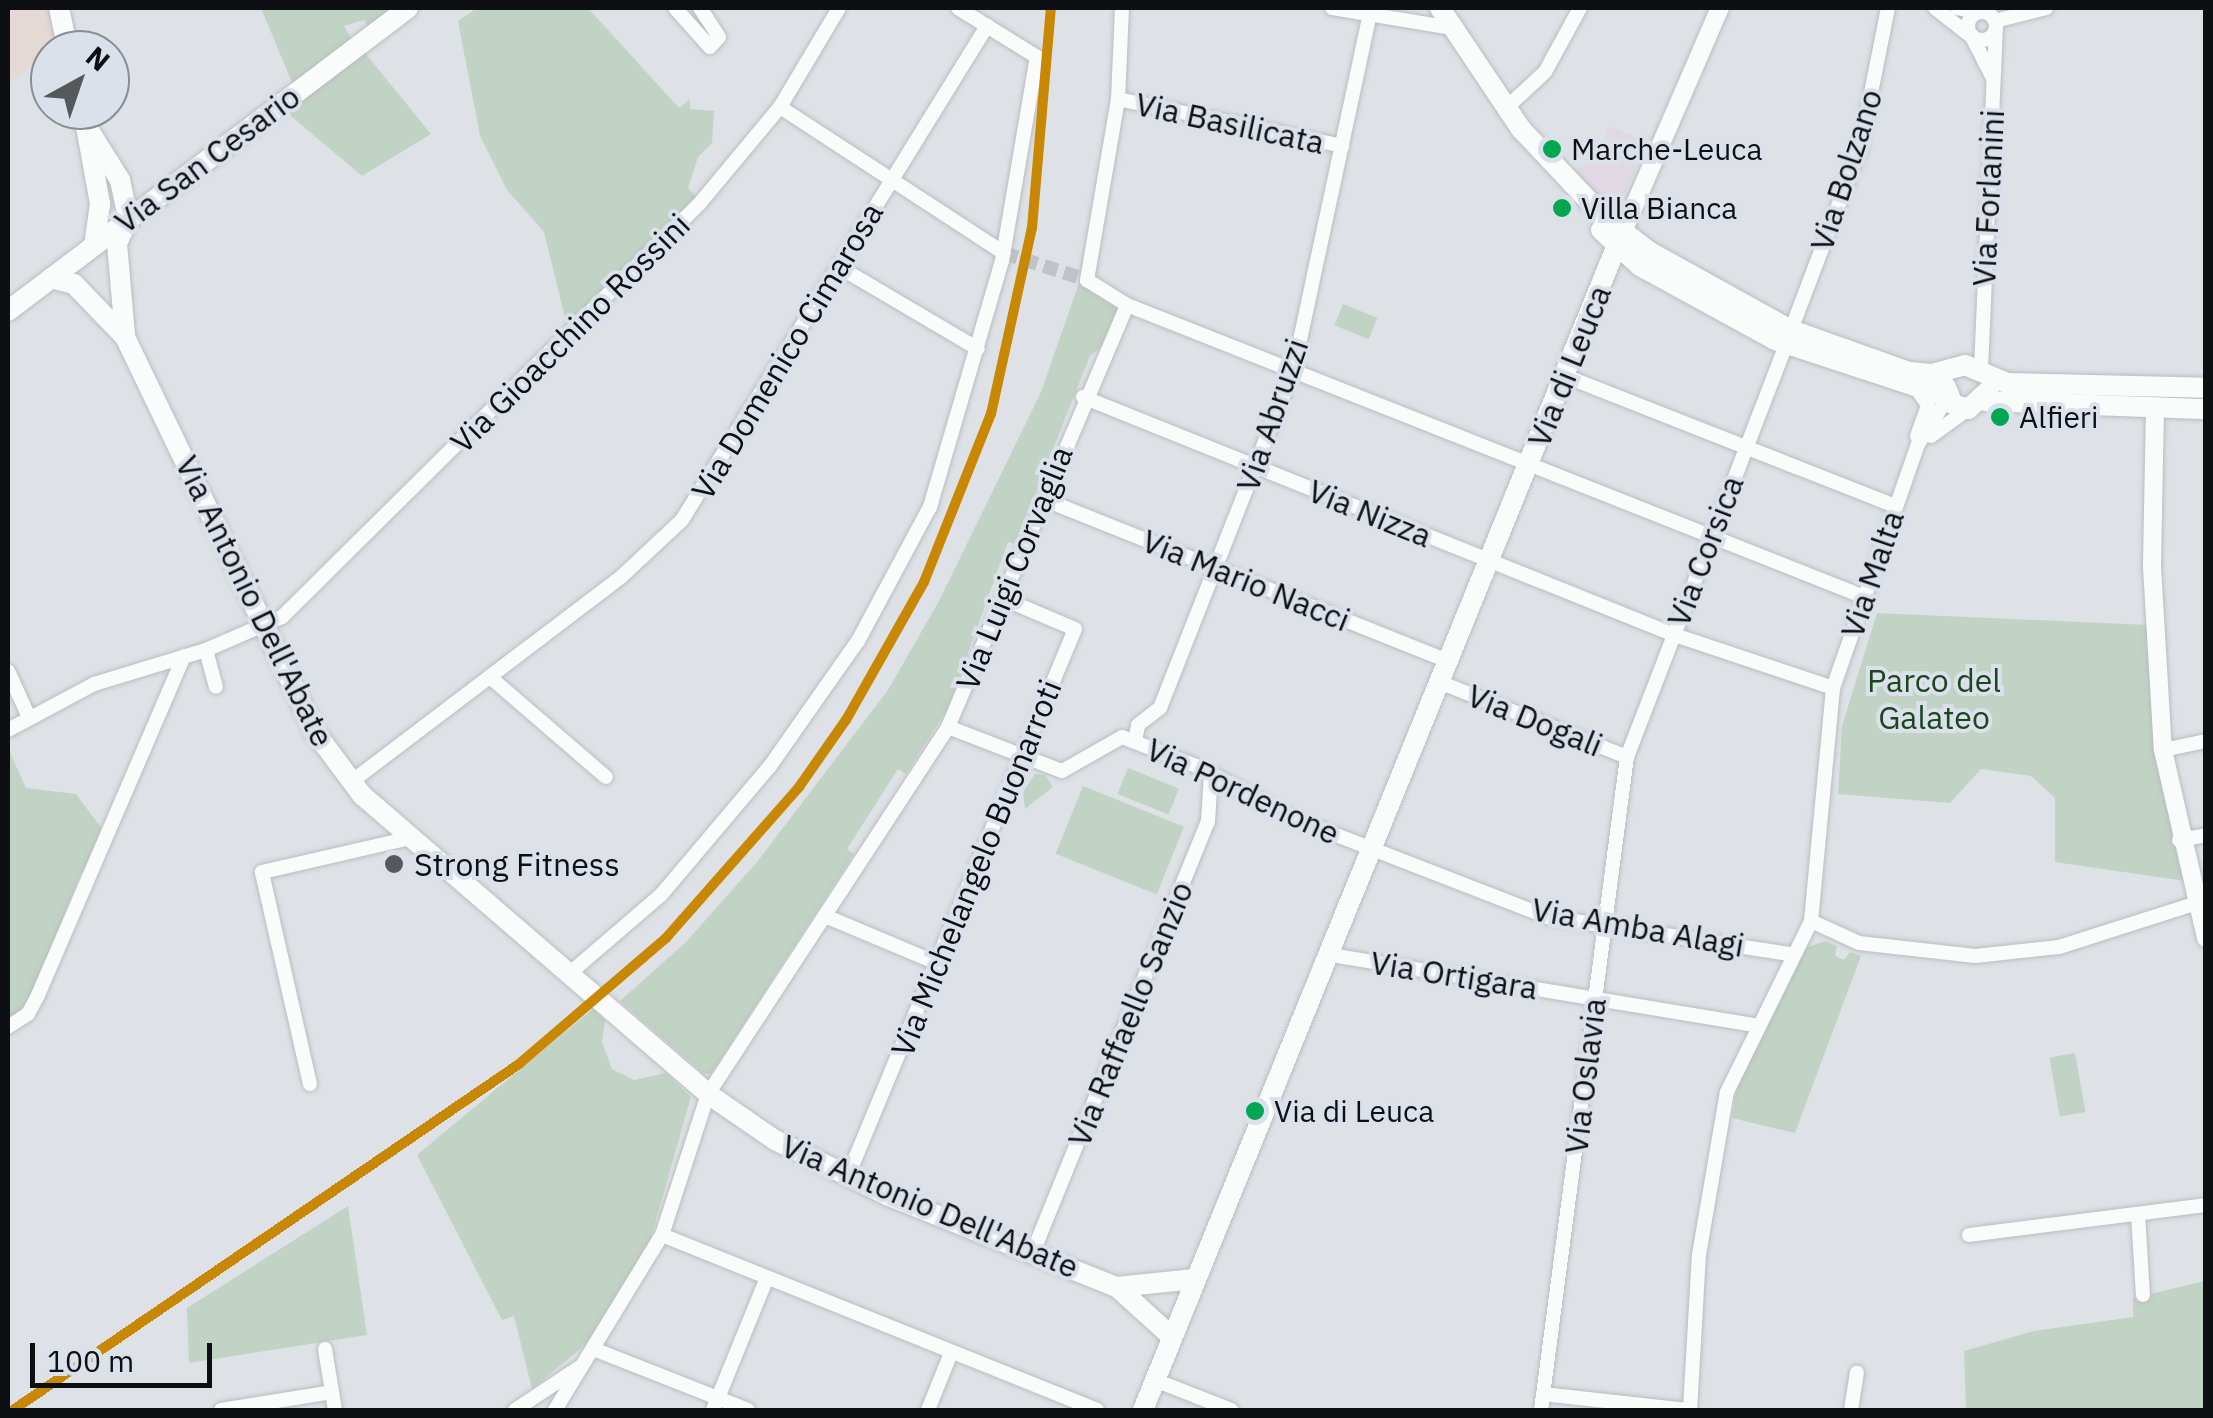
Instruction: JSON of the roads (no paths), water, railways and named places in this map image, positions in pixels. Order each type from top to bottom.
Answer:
[{"type":"main road","name":"Via San Cesario","points":[[8,311],[408,8]]},
{"type":"main road","points":[[1430,8],[1505,109],[1640,266],[1789,338],[1919,392],[1976,405],[2206,409]]},
{"type":"main road","points":[[1443,21],[1498,116],[1620,239]]},
{"type":"main road","points":[[90,132],[120,180],[128,218]]},
{"type":"main road","points":[[90,132],[100,204],[90,249],[117,282]]},
{"type":"main road","points":[[100,204],[128,218]]},
{"type":"main road","name":"Via Antonio Dell'Abate","points":[[125,337],[117,282],[118,244],[128,218]]},
{"type":"main road","name":"Via di Leuca","points":[[1144,1410],[1620,239]]},
{"type":"main road","name":"Via Antonio Dell'Abate","points":[[90,249],[97,304]]},
{"type":"main road","name":"Via Antonio Dell'Abate","points":[[52,278],[74,284],[125,337],[316,732],[350,782],[708,1094],[798,1154],[848,1178],[1117,1287],[1171,1336]]},
{"type":"main road","points":[[1789,338],[1908,372],[1984,372],[2007,384],[2206,388]]},
{"type":"main road","points":[[1948,397],[1954,369]]},
{"type":"main road","points":[[1976,405],[1984,372]]},
{"type":"main road","name":"Via Antonio Dell'Abate","points":[[1117,1287],[1195,1279]]},
{"type":"street","points":[[675,8],[710,46],[719,37],[700,8]]},
{"type":"street","name":"Via Gioacchino Rossini","points":[[266,628],[365,539],[700,203],[780,107],[839,8]]},
{"type":"street","points":[[570,974],[661,895],[817,704],[930,507],[1004,253],[1037,58],[958,8]]},
{"type":"street","points":[[1122,8],[1118,99],[1087,280],[1126,305],[1294,368],[1529,466],[1862,596]]},
{"type":"street","points":[[1332,8],[1443,21]]},
{"type":"street","points":[[1505,109],[1545,72],[1580,8]]},
{"type":"street","name":"Via di Leuca","points":[[1620,239],[1720,8]]},
{"type":"street","name":"Via Bolzano","points":[[1789,338],[1860,148],[1888,8]]},
{"type":"street","points":[[1935,8],[1972,37],[1988,39],[1996,24],[2046,8]]},
{"type":"street","points":[[1957,8],[1979,12],[1996,24]]},
{"type":"street","name":"Via Abruzzi","points":[[1135,741],[1138,725],[1160,708],[1294,368],[1370,11]]},
{"type":"street","points":[[1972,37],[1969,20],[1979,12]]},
{"type":"street","name":"Via Forlanini","points":[[1984,372],[1982,314],[1996,24]]},
{"type":"street","name":"Via Domenico Cimarosa","points":[[350,782],[621,577],[682,520],[987,26]]},
{"type":"street","name":"Via Forlanini","points":[[1972,37],[1994,83]]},
{"type":"street","name":"Via Basilicata","points":[[1118,99],[1342,146]]},
{"type":"street","points":[[780,107],[1004,253]]},
{"type":"street","points":[[839,267],[978,350]]},
{"type":"street","name":"Via Luigi Corvaglia","points":[[584,1364],[596,1350],[662,1235],[708,1094],[948,727],[1004,599],[1083,398],[1126,305]]},
{"type":"street","name":"Via Forlanini","points":[[1954,369],[1982,314]]},
{"type":"street","name":"Via Corsica","points":[[1627,757],[1789,338]]},
{"type":"street","points":[[1565,376],[1895,506]]},
{"type":"street","name":"Via Malta","points":[[1811,920],[1833,688],[1928,405],[1919,392]]},
{"type":"street","name":"Via Malta","points":[[1912,460],[1948,397]]},
{"type":"street","name":"Via Nizza","points":[[1083,398],[1672,634],[1833,688]]},
{"type":"street","name":"Via Malta","points":[[1912,460],[1932,435],[1976,405]]},
{"type":"street","points":[[2155,407],[2152,567],[2163,750],[2194,904],[2205,938]]},
{"type":"street","name":"Via Mario Nacci","points":[[1042,498],[1450,662]]},
{"type":"street","name":"Via Michelangelo Buonarroti","points":[[848,1178],[1075,629],[1004,599]]},
{"type":"street","points":[[8,730],[28,715],[94,684],[266,628]]},
{"type":"street","points":[[206,650],[216,687]]},
{"type":"street","points":[[8,1027],[28,1014],[38,995],[184,656]]},
{"type":"street","points":[[8,671],[28,715]]},
{"type":"street","points":[[490,677],[606,777]]},
{"type":"street","name":"Via Dogali","points":[[1442,683],[1627,757]]},
{"type":"street","name":"Via Pordenone","points":[[948,727],[1062,770],[1116,739],[1135,741],[1211,773],[1290,817],[1374,850]]},
{"type":"street","points":[[2163,750],[2206,741]]},
{"type":"street","name":"Via Oslavia","points":[[1541,1410],[1627,757]]},
{"type":"street","name":"Via Raffaello Sanzio","points":[[1033,1252],[1208,822],[1211,773]]},
{"type":"street","points":[[2180,840],[2206,835]]},
{"type":"street","points":[[310,1084],[262,872],[411,838]]},
{"type":"street","name":"Via Amba Alagi","points":[[1374,850],[1548,916],[1792,954]]},
{"type":"street","points":[[1543,1394],[1688,1410],[1698,1255],[1728,1092],[1755,1024],[1811,920],[1860,943],[1918,955],[1974,956],[2060,946],[2194,904]]},
{"type":"street","points":[[825,916],[937,963]]},
{"type":"street","name":"Via Ortigara","points":[[1331,956],[1755,1024]]},
{"type":"street","points":[[1969,1235],[2206,1205]]},
{"type":"street","points":[[2138,1214],[2144,1295]]},
{"type":"street","points":[[662,1235],[1096,1410]]},
{"type":"street","points":[[716,1404],[768,1278]]},
{"type":"street","points":[[325,1349],[335,1410]]},
{"type":"street","points":[[596,1350],[716,1404],[748,1410]]},
{"type":"street","points":[[928,1410],[950,1353]]},
{"type":"street","points":[[517,1410],[584,1364]]},
{"type":"street","points":[[555,1410],[584,1364]]},
{"type":"street","points":[[1851,1410],[1857,1372]]},
{"type":"street","points":[[1155,1380],[1231,1410]]},
{"type":"street","points":[[221,1410],[332,1392]]},
{"type":"tunnel","points":[[1004,253],[1087,280]]},
{"type":"place","name":"Marche-Leuca","points":[[1552,149]]},
{"type":"place","name":"Villa Bianca","points":[[1562,208]]},
{"type":"place","name":"Alfieri","points":[[2000,417]]},
{"type":"place","name":"Strong Fitness","points":[[394,864]]},
{"type":"place","name":"Via di Leuca","points":[[1255,1111]]},
{"type":"park label","name":"Parco del Galateo","points":[[1934,700]]}]
